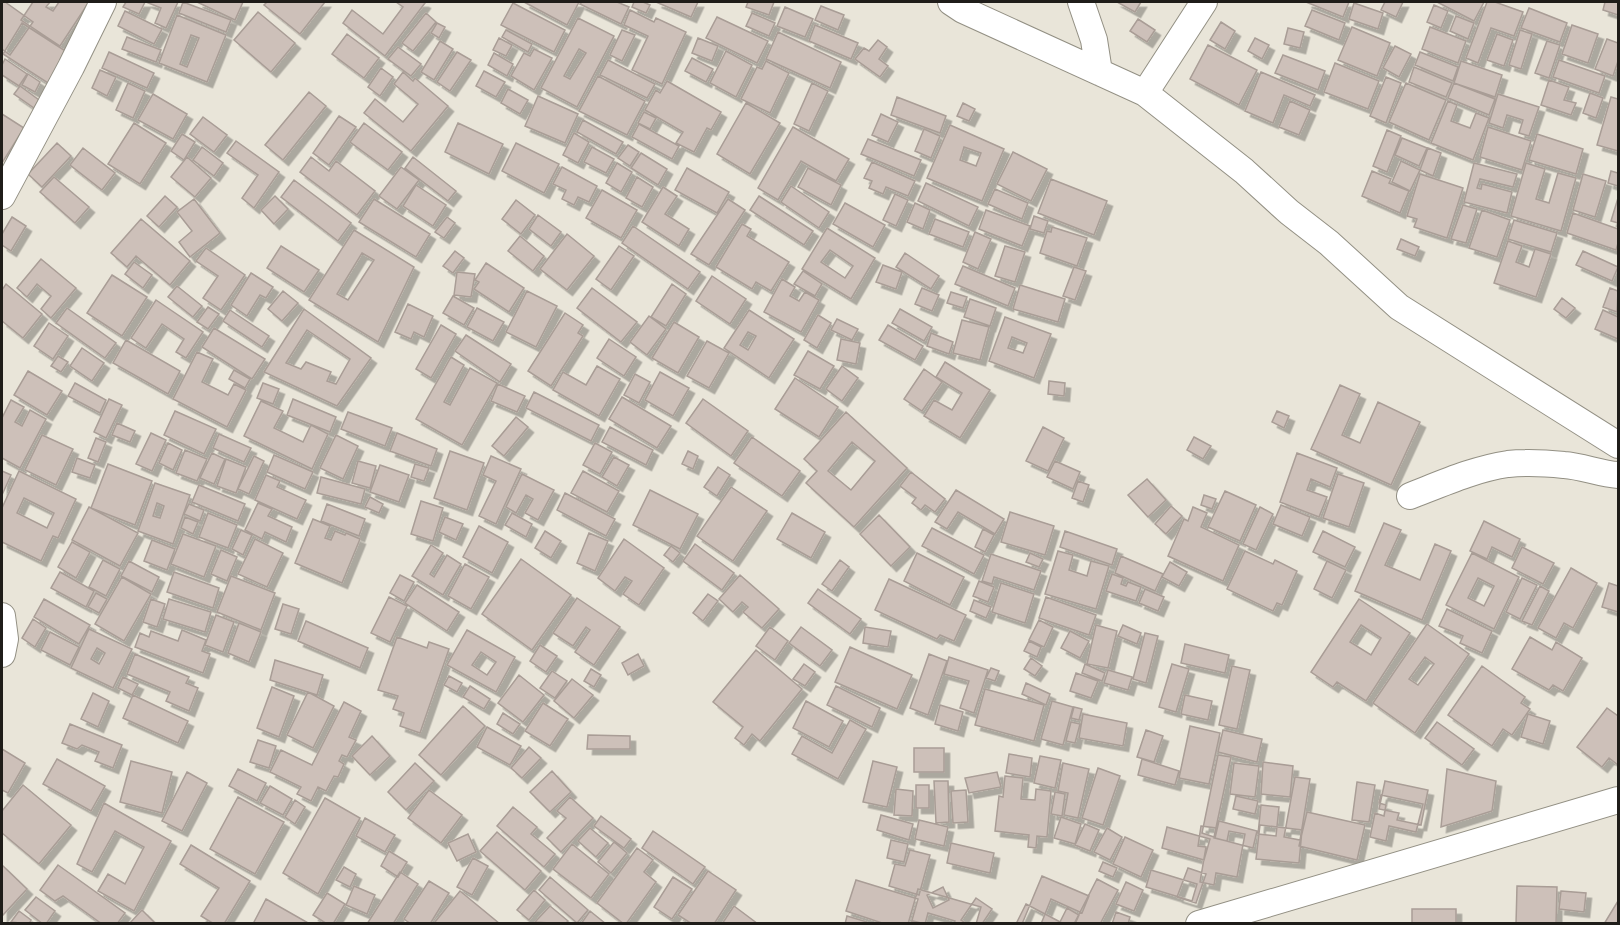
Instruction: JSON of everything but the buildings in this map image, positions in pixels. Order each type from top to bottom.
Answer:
[{"type":"street","points":[[2,196],[103,2]]},
{"type":"street","points":[[951,2],[1145,93],[1244,171],[1289,212],[1329,243],[1399,307],[1618,445]]},
{"type":"street","points":[[1081,2],[1094,40],[1099,72]]},
{"type":"street","points":[[1145,93],[1204,2]]},
{"type":"street","points":[[1410,496],[1462,476],[1506,464],[1570,465],[1618,475]]},
{"type":"street","points":[[2,616],[5,639],[2,654]]},
{"type":"street","points":[[1199,924],[1618,800]]},
{"type":"street","points":[[1228,915],[1271,924]]}]
